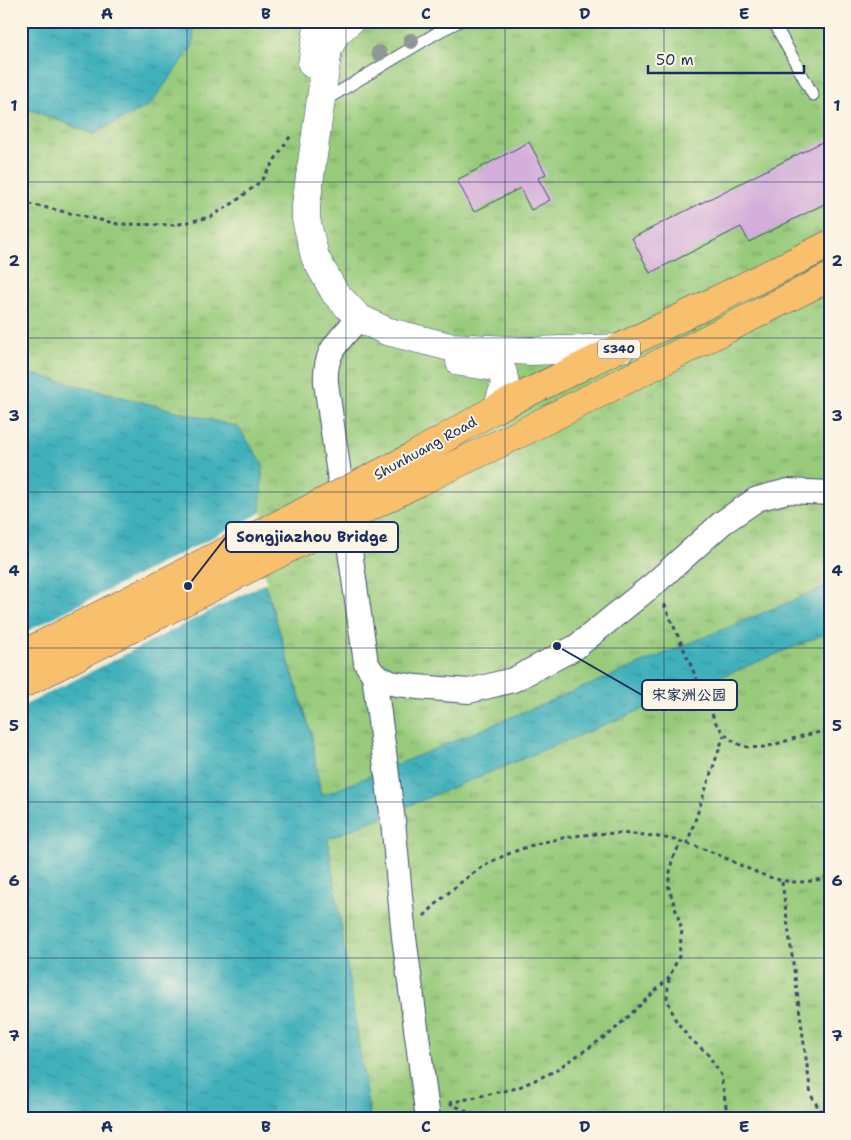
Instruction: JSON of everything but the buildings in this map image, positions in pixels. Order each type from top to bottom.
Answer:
[{"type":"main road","name":"Shunhuang Road","points":[[21,685],[415,470],[497,408],[830,244]]},
{"type":"main road","name":"Shunhuang Road","points":[[21,655],[415,470],[509,439],[830,277]]},
{"type":"street","points":[[319,21],[306,205],[306,219],[315,257],[354,324],[375,342],[412,355],[476,363],[495,367],[504,373],[505,385],[497,408]]},
{"type":"street","points":[[313,108],[328,49],[332,21]]},
{"type":"street","points":[[328,49],[336,33],[350,21]]},
{"type":"street","points":[[354,324],[450,346],[531,351],[622,348]]},
{"type":"street","points":[[354,324],[331,351],[325,368],[326,383],[366,663],[374,675],[393,821],[404,937],[428,1119]]},
{"type":"street","points":[[374,675],[391,683],[469,691],[513,680],[576,647],[655,583],[722,523],[757,499],[788,491],[830,493]]},
{"type":"lane","points":[[313,108],[440,31],[460,21]]},
{"type":"lane","points":[[773,21],[813,95]]},
{"type":"path","points":[[21,202],[118,224],[176,225],[210,217],[235,202],[261,181],[313,108]]},
{"type":"path","points":[[655,583],[716,723],[724,736],[738,745],[754,748],[770,747],[803,736],[830,732]]},
{"type":"path","points":[[687,844],[724,736]]},
{"type":"path","points":[[404,937],[440,900],[463,881],[490,863],[521,849],[588,835],[627,834],[665,838],[702,848],[762,876],[782,882],[805,883],[830,876]]},
{"type":"path","points":[[681,842],[672,860],[668,885],[682,930],[679,956],[669,978],[666,998],[675,1019],[689,1038],[708,1053],[721,1075],[728,1119]]},
{"type":"path","points":[[782,882],[811,1095],[818,1107],[830,1118]]},
{"type":"path","points":[[449,1103],[517,1088],[553,1072],[612,1032],[669,978]]},
{"type":"path","points":[[423,1091],[483,1119]]},
{"type":"green space","points":[[194,21],[830,21],[830,1119],[370,1119],[311,733],[257,559],[238,427],[21,371],[21,106],[93,134],[193,46]]},
{"type":"water","points":[[21,21],[194,21],[193,46],[150,105],[93,134],[21,106]]},
{"type":"water","points":[[21,371],[238,427],[263,464],[257,559],[311,733],[321,796],[830,585],[830,632],[328,839],[370,1119],[21,1119]]},
{"type":"pier","points":[[263,512],[260,558],[267,582],[21,707],[21,634]]},
{"type":"place","name":"Songjiazhou Bridge","points":[[188,586]]},
{"type":"place","name":"宋家洲公园","points":[[557,646]]}]
